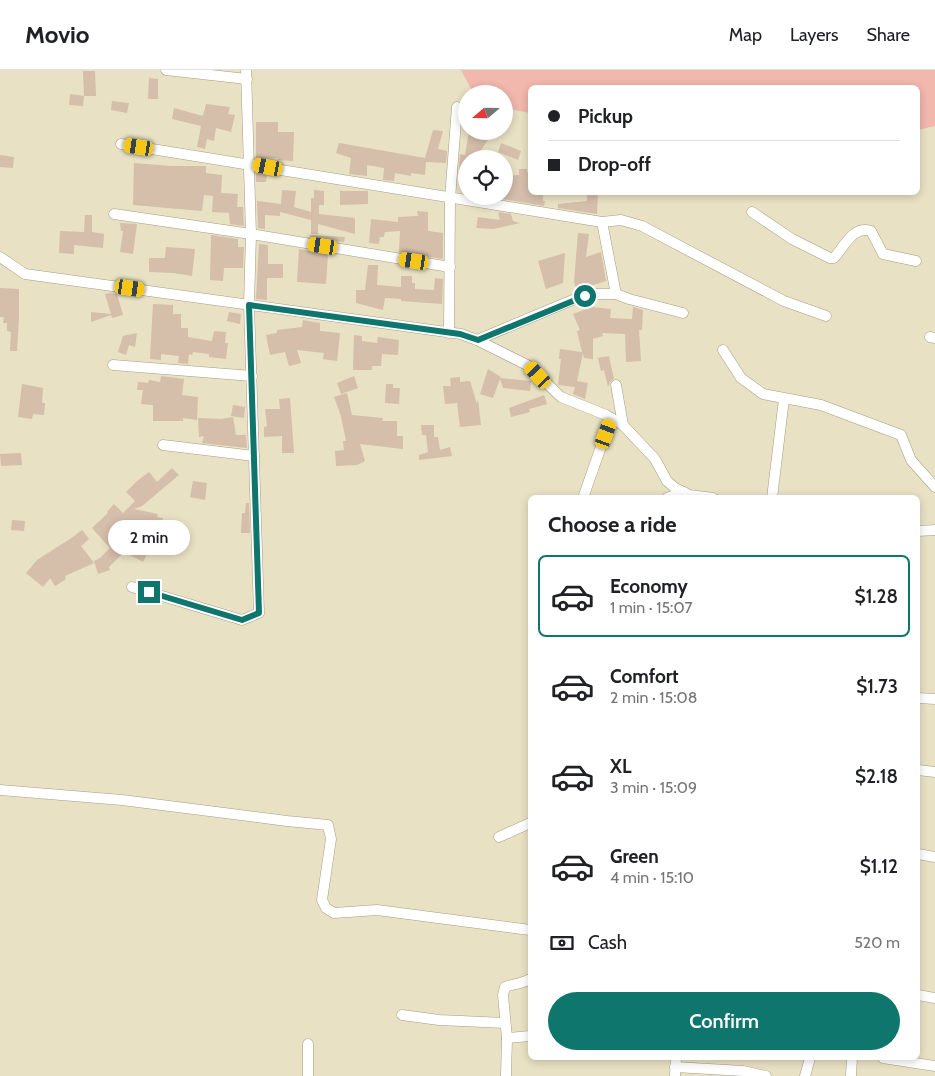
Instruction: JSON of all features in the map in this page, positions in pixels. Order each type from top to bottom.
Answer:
[{"type":"street","points":[[132,587],[242,620],[259,613],[249,305],[251,234],[246,75],[166,70]]},
{"type":"street","points":[[449,333],[450,198],[456,107]]},
{"type":"street","points":[[120,144],[602,222],[621,220],[642,226],[784,301],[826,316]]},
{"type":"street","points":[[752,212],[792,239],[830,258],[834,258],[851,236],[859,230],[865,229],[871,231],[883,254],[916,261]]},
{"type":"street","points":[[114,214],[251,234],[450,267]]},
{"type":"street","points":[[602,222],[616,294]]},
{"type":"street","points":[[0,257],[25,274],[460,334],[478,340],[529,366],[561,397],[611,418],[622,425],[655,459],[667,481],[687,495]]},
{"type":"street","points":[[478,340],[575,299],[595,294],[616,294],[683,313]]},
{"type":"street","points":[[723,350],[741,378],[763,394],[821,405],[900,435],[911,460],[935,487]]},
{"type":"street","points":[[113,365],[252,376]]},
{"type":"street","points":[[616,385],[622,425]]},
{"type":"street","points":[[772,495],[784,399]]},
{"type":"street","points":[[584,495],[611,418]]},
{"type":"street","points":[[163,445],[254,456]]},
{"type":"street","points":[[920,532],[935,530]]},
{"type":"street","points":[[920,698],[935,699]]},
{"type":"street","points":[[920,770],[935,772]]},
{"type":"street","points":[[0,790],[122,800],[328,825],[331,839],[322,900],[326,908],[334,912],[377,910],[528,930]]},
{"type":"street","points":[[499,838],[528,824]]},
{"type":"street","points":[[920,854],[935,857]]},
{"type":"street","points":[[506,1076],[507,1038],[503,995],[505,987],[528,981]]},
{"type":"street","points":[[920,995],[935,998]]},
{"type":"street","points":[[402,1015],[439,1020],[505,1023]]},
{"type":"street","points":[[507,1038],[528,1036]]},
{"type":"street","points":[[308,1044],[308,1076]]},
{"type":"street","points":[[805,1076],[809,1060]]},
{"type":"street","points":[[851,1076],[852,1060]]},
{"type":"street","points":[[896,1060],[935,1066]]},
{"type":"street","points":[[675,1067],[743,1071],[766,1076]]},
{"type":"shaded area","points":[[461,70],[935,70],[935,126],[920,130],[920,85],[528,85],[528,113],[513,110],[513,85],[469,85]]},
{"type":"building","points":[[83,71],[95,71],[96,96],[84,96]]},
{"type":"building","points":[[149,78],[158,79],[158,99],[148,99]]},
{"type":"building","points":[[70,94],[84,96],[83,106],[69,105]]},
{"type":"building","points":[[112,101],[129,103],[127,113],[111,110]]},
{"type":"building","points":[[206,104],[230,107],[228,114],[235,115],[231,132],[216,128],[214,141],[207,139],[205,149],[197,147],[201,126],[172,119],[174,108],[203,116]]},
{"type":"building","points":[[256,122],[278,122],[278,132],[294,132],[293,161],[278,160],[278,158],[256,159]]},
{"type":"building","points":[[433,130],[443,131],[438,149],[447,151],[446,163],[426,162],[425,175],[411,173],[411,176],[395,173],[394,181],[383,180],[384,168],[367,165],[367,176],[349,174],[351,158],[336,153],[339,143],[425,158]]},
{"type":"building","points":[[468,140],[488,140],[481,150],[466,150]]},
{"type":"building","points":[[501,143],[521,151],[518,160],[513,158],[513,150],[499,150]]},
{"type":"building","points":[[0,155],[14,157],[13,168],[0,167]]},
{"type":"building","points":[[134,163],[206,166],[206,173],[222,175],[221,193],[238,194],[237,207],[243,207],[244,226],[230,224],[229,213],[212,212],[213,196],[204,195],[202,211],[133,205]]},
{"type":"building","points":[[519,169],[527,169],[528,195],[543,195],[544,206],[513,201],[513,175],[519,175]]},
{"type":"building","points":[[256,173],[267,175],[266,182],[256,182]]},
{"type":"building","points":[[282,190],[296,191],[294,207],[311,212],[311,198],[314,198],[314,190],[324,191],[324,205],[319,205],[319,214],[355,218],[355,234],[318,224],[318,234],[311,234],[311,220],[280,212],[280,216],[265,215],[265,229],[258,228],[257,201],[281,204]]},
{"type":"building","points":[[340,191],[368,191],[368,204],[340,205]]},
{"type":"building","points":[[587,195],[598,195],[597,214],[558,208],[558,204],[587,201]]},
{"type":"building","points":[[417,211],[428,212],[428,231],[443,233],[443,259],[399,252],[400,231],[385,232],[384,237],[380,237],[379,244],[369,243],[371,219],[398,222],[398,217],[418,216]]},
{"type":"building","points":[[498,212],[511,214],[513,221],[520,223],[494,229],[476,228],[478,217],[500,220]]},
{"type":"building","points":[[85,215],[92,215],[92,232],[104,234],[103,248],[74,245],[74,254],[59,253],[60,231],[84,232]]},
{"type":"building","points":[[120,223],[137,224],[133,254],[120,252],[123,231],[121,231]]},
{"type":"building","points":[[578,233],[589,234],[586,257],[601,252],[606,281],[590,286],[589,283],[576,288],[574,282]]},
{"type":"building","points":[[211,235],[238,239],[238,247],[244,247],[243,268],[224,268],[223,281],[210,280]]},
{"type":"building","points":[[310,235],[345,237],[344,242],[310,237]]},
{"type":"building","points":[[259,244],[268,245],[268,264],[283,264],[283,278],[267,278],[267,300],[256,299]]},
{"type":"building","points":[[166,247],[195,249],[192,276],[149,272],[149,258],[165,258]]},
{"type":"building","points":[[299,249],[328,254],[326,284],[297,282]]},
{"type":"building","points":[[565,253],[563,283],[546,289],[538,261]]},
{"type":"building","points":[[368,265],[378,265],[377,285],[401,287],[401,276],[412,276],[412,283],[415,283],[415,289],[434,290],[435,278],[443,279],[442,304],[385,298],[383,310],[356,303],[356,290],[365,290]]},
{"type":"building","points":[[0,288],[19,289],[17,351],[10,351],[11,332],[7,331],[7,323],[3,323],[4,317],[0,317]]},
{"type":"building","points":[[105,294],[117,294],[123,315],[112,318],[111,315],[91,322],[91,312],[111,314]]},
{"type":"building","points":[[153,304],[173,305],[173,314],[181,314],[181,328],[188,328],[188,337],[212,341],[214,331],[226,332],[225,343],[228,343],[226,359],[209,357],[209,354],[193,352],[192,355],[189,354],[188,364],[178,363],[179,356],[161,354],[161,360],[150,359]]},
{"type":"building","points":[[592,307],[611,309],[610,318],[632,319],[633,307],[643,310],[642,330],[639,330],[641,361],[626,362],[625,334],[602,333],[603,336],[593,339],[593,359],[584,358],[583,353],[577,381],[588,383],[585,399],[573,394],[575,387],[558,385],[561,359],[559,359],[560,349],[582,352],[577,331],[580,330],[573,314]]},
{"type":"building","points":[[229,312],[241,314],[240,324],[227,321]]},
{"type":"building","points":[[303,320],[320,323],[320,331],[340,333],[337,361],[323,359],[324,353],[297,350],[301,363],[289,366],[285,352],[270,355],[266,335],[277,333],[277,330],[302,327]]},
{"type":"building","points":[[137,333],[135,347],[129,345],[126,355],[118,352],[123,336]]},
{"type":"building","points":[[354,335],[362,336],[362,341],[377,343],[378,337],[399,340],[398,355],[382,354],[381,366],[372,366],[372,370],[353,370]]},
{"type":"building","points":[[609,356],[614,379],[608,387],[604,370],[601,371],[598,358]]},
{"type":"building","points":[[488,369],[500,378],[531,381],[530,391],[503,388],[500,379],[493,398],[480,394]]},
{"type":"building","points":[[161,376],[184,379],[182,395],[198,397],[197,420],[183,418],[183,421],[153,421],[153,405],[141,404],[143,390],[137,390],[138,382],[148,383],[149,380],[160,382]]},
{"type":"building","points":[[354,376],[358,388],[341,394],[337,383]]},
{"type":"building","points":[[460,377],[460,382],[470,381],[477,404],[478,399],[481,425],[460,427],[457,403],[445,404],[443,386],[451,386],[450,378]]},
{"type":"building","points":[[22,384],[43,388],[42,403],[45,403],[44,415],[33,414],[32,419],[18,417]]},
{"type":"building","points":[[386,384],[393,384],[393,388],[400,388],[399,404],[385,403]]},
{"type":"building","points":[[347,393],[352,415],[383,418],[382,421],[397,421],[397,436],[403,436],[403,449],[360,444],[365,461],[357,465],[336,466],[335,451],[344,450],[343,441],[346,441],[341,416],[334,397]]},
{"type":"building","points":[[544,395],[547,404],[529,409],[530,412],[511,417],[509,408]]},
{"type":"building","points":[[290,398],[294,453],[282,453],[282,436],[264,437],[264,427],[267,426],[265,409],[280,409],[279,399]]},
{"type":"building","points":[[233,405],[245,407],[244,418],[231,416]]},
{"type":"building","points":[[233,417],[236,435],[246,435],[247,448],[202,443],[204,436],[199,437],[198,418],[221,419]]},
{"type":"building","points":[[421,425],[434,425],[434,437],[438,437],[440,450],[450,447],[452,456],[419,460],[419,455],[428,452],[426,435],[422,435]]},
{"type":"building","points":[[21,453],[22,465],[1,466],[0,454]]},
{"type":"building","points":[[172,468],[179,475],[142,506],[134,509],[158,514],[157,517],[163,518],[161,534],[169,537],[164,549],[154,545],[153,549],[150,548],[143,562],[124,552],[109,567],[110,570],[98,574],[94,561],[110,548],[92,528],[108,513],[114,504],[123,513],[135,501],[126,492],[149,472],[157,482]]},
{"type":"building","points":[[193,481],[207,483],[205,500],[190,497]]},
{"type":"building","points":[[246,503],[249,503],[250,533],[241,533],[242,513],[245,513]]},
{"type":"building","points":[[12,520],[25,521],[24,531],[11,530]]},
{"type":"building","points":[[82,530],[89,539],[81,546],[94,563],[65,576],[66,579],[55,586],[50,578],[43,587],[26,573],[37,560]]},
{"type":"route","points":[[149,592],[242,620],[259,613],[249,305],[460,334],[478,340],[585,296]]}]
